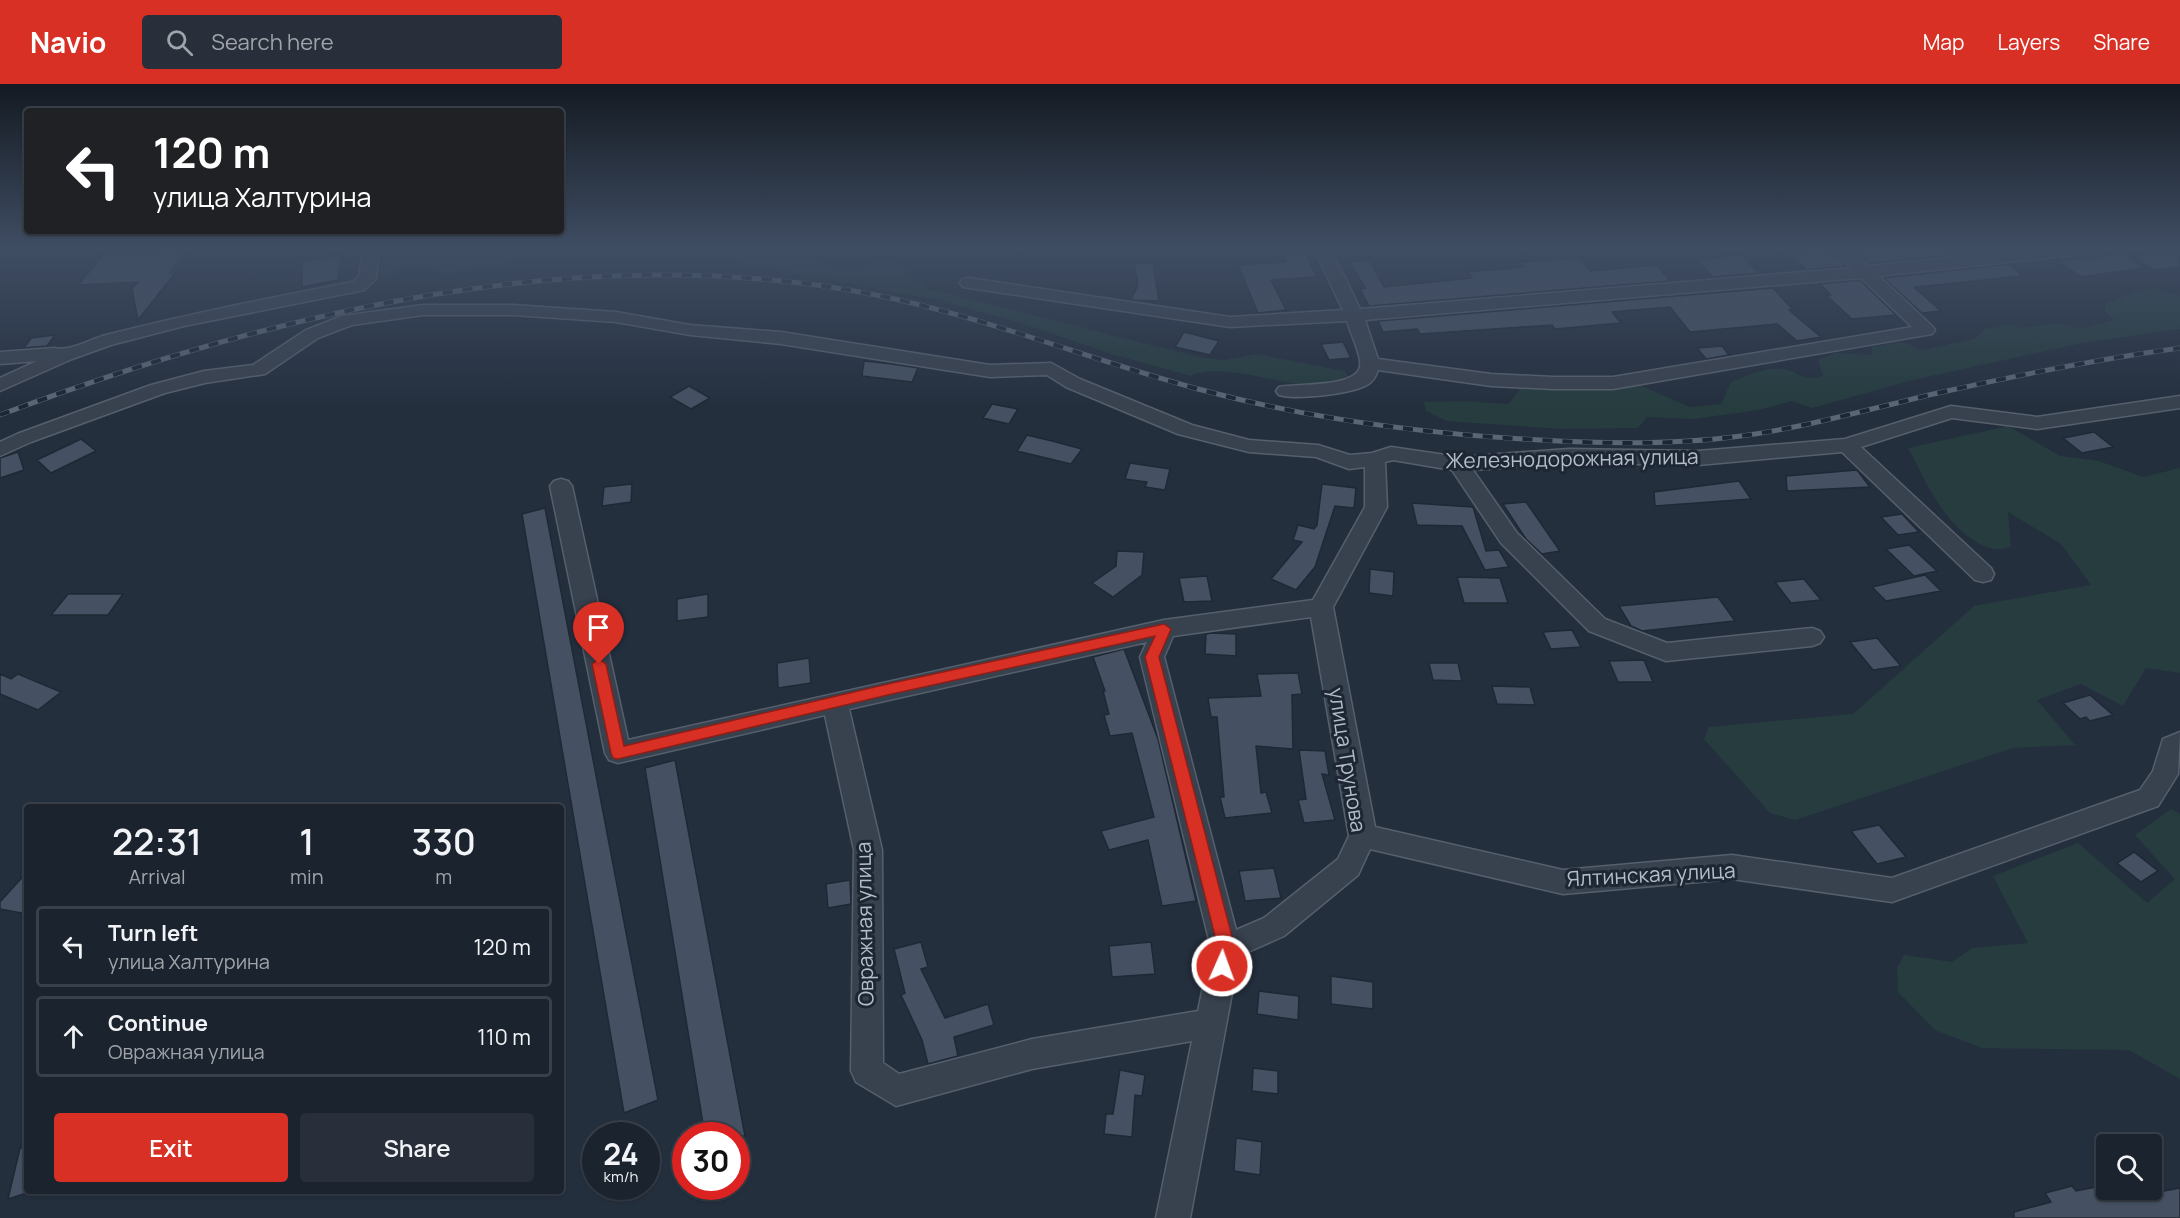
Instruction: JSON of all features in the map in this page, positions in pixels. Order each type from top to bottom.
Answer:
[{"type":"street","points":[[0,385],[65,355],[104,341],[183,321],[292,300]]},
{"type":"street","points":[[1082,300],[1230,322],[1354,315],[1533,300]]},
{"type":"street","points":[[1286,391],[1327,389],[1360,381],[1367,375],[1370,363],[1347,300]]},
{"type":"street","points":[[1370,363],[1405,370],[1515,381],[1570,384],[1613,383],[1926,330],[1894,300]]},
{"type":"street","name":"Железнодорожная улица","points":[[0,450],[158,389],[204,376],[258,370],[312,334],[348,320],[423,310],[501,309],[616,317],[690,330],[781,338],[990,371],[1051,369],[1073,383],[1185,430],[1249,446],[1318,451],[1367,466],[1391,453],[1459,464],[1569,456],[1698,458],[1847,445],[1951,412],[2037,423],[2180,402]]},
{"type":"street","points":[[0,358],[65,355]]},
{"type":"street","points":[[1847,445],[1983,574]]},
{"type":"street","points":[[1459,464],[1509,538],[1597,625],[1666,652],[1812,637]]},
{"type":"street","points":[[561,486],[618,753],[1164,629],[1321,607],[1376,507],[1367,466]]},
{"type":"street","name":"улица Трунова","points":[[1226,948],[1274,927],[1348,867],[1363,836],[1321,607]]},
{"type":"street","points":[[1164,629],[1152,657],[1226,948],[1173,1218]]},
{"type":"street","name":"Овражная улица","points":[[835,703],[868,850],[867,1071],[896,1090],[1032,1054],[1212,1023]]},
{"type":"street","name":"Ялтинская улица","points":[[1363,836],[1563,882],[1732,867],[1892,890],[2149,798],[2164,774],[2172,746],[2180,742]]},
{"type":"green space","points":[[938,300],[972,300],[1203,358],[1225,360],[1256,354],[1345,371],[1350,381],[1304,384],[1213,371],[1191,376]]},
{"type":"green space","points":[[2116,300],[2180,300],[2180,329],[2082,343],[1913,380],[1812,408],[1792,401],[1759,410],[1693,419],[1647,417],[1638,428],[1560,429],[1447,421],[1426,411],[1424,402],[1465,401],[1508,404],[1521,388],[1576,389],[1642,386],[1690,407],[1721,404],[1731,382],[1762,371],[1782,369],[1804,377],[1815,378],[1823,376],[1818,360],[1836,353],[1872,355],[1872,347],[1904,342],[1922,350],[1974,339],[1985,329],[2009,325],[2022,328],[2058,323],[2079,329],[2113,320],[2104,309],[2106,304]]},
{"type":"green space","points":[[2008,426],[2060,456],[2099,461],[2143,477],[2180,468],[2180,673],[2146,668],[2123,706],[2081,684],[2037,700],[2075,745],[2013,748],[1795,820],[1770,813],[1704,739],[1709,727],[1853,714],[1974,606],[2091,585],[2061,544],[2008,512],[2011,547],[1993,549],[1964,533],[1941,508],[1908,448]]},
{"type":"green space","points":[[2171,809],[2180,814],[2180,1079],[2129,1050],[1982,1048],[1935,1030],[1898,992],[1897,968],[1904,955],[1952,962],[1972,948],[2028,943],[1993,876],[2078,843],[2147,903],[2175,879],[2135,835]]},
{"type":"building","points":[[134,300],[154,300],[138,320]]},
{"type":"building","points":[[1253,300],[1281,300],[1286,310],[1258,313]]},
{"type":"building","points":[[1366,300],[1442,300],[1369,306]]},
{"type":"building","points":[[1630,300],[1784,300],[1793,310],[1789,310],[1821,337],[1797,341],[1777,324],[1690,332],[1670,307],[1612,312],[1621,323],[1555,329],[1552,325],[1420,334],[1417,329],[1383,332],[1378,321]]},
{"type":"building","points":[[1831,300],[1880,300],[1896,315],[1852,319]]},
{"type":"building","points":[[1908,300],[1929,300],[1941,311],[1922,313]]},
{"type":"building","points":[[1184,332],[1219,341],[1210,355],[1175,347]]},
{"type":"building","points":[[55,335],[47,346],[24,348],[31,338]]},
{"type":"building","points":[[1343,342],[1351,358],[1329,360],[1321,344]]},
{"type":"building","points":[[1722,346],[1729,355],[1706,359],[1697,348]]},
{"type":"building","points":[[864,361],[918,368],[912,382],[862,376]]},
{"type":"building","points":[[689,386],[710,398],[691,409],[670,397]]},
{"type":"building","points":[[992,404],[1018,409],[1009,424],[983,418]]},
{"type":"building","points":[[2094,432],[2113,447],[2082,453],[2063,438]]},
{"type":"building","points":[[1027,435],[1082,449],[1071,464],[1017,451]]},
{"type":"building","points":[[81,439],[96,451],[51,473],[37,460]]},
{"type":"building","points":[[18,452],[24,470],[0,478],[0,458]]},
{"type":"building","points":[[1130,463],[1170,469],[1165,490],[1145,487],[1147,482],[1125,479]]},
{"type":"building","points":[[1857,470],[1870,487],[1787,491],[1786,476]]},
{"type":"building","points":[[1739,481],[1751,499],[1655,506],[1654,492]]},
{"type":"building","points":[[632,484],[631,502],[602,506],[604,487]]},
{"type":"building","points":[[1322,484],[1356,488],[1354,508],[1335,506],[1315,567],[1296,590],[1271,579],[1302,542],[1293,540],[1298,525],[1314,529],[1317,525]]},
{"type":"building","points":[[1526,502],[1560,551],[1542,554],[1526,539],[1503,504]]},
{"type":"building","points":[[1412,503],[1473,507],[1486,551],[1499,550],[1509,567],[1485,570],[1462,526],[1417,525]]},
{"type":"building","points":[[545,508],[658,1100],[624,1113],[522,514]]},
{"type":"building","points":[[1902,514],[1919,532],[1898,535],[1881,517]]},
{"type":"building","points":[[1909,545],[1937,571],[1914,576],[1886,549]]},
{"type":"building","points":[[1117,551],[1144,552],[1142,575],[1113,597],[1092,583],[1116,566]]},
{"type":"building","points":[[1370,569],[1394,572],[1393,596],[1369,593]]},
{"type":"building","points":[[1925,575],[1941,591],[1886,601],[1872,587]]},
{"type":"building","points":[[1207,576],[1212,601],[1184,602],[1179,578]]},
{"type":"building","points":[[1457,577],[1500,578],[1508,603],[1464,603]]},
{"type":"building","points":[[1804,579],[1821,600],[1791,603],[1775,582]]},
{"type":"building","points":[[68,594],[123,594],[108,615],[51,615]]},
{"type":"building","points":[[708,594],[708,617],[677,621],[677,599]]},
{"type":"building","points":[[1718,597],[1735,621],[1642,631],[1631,626],[1619,606]]},
{"type":"building","points":[[1572,630],[1581,647],[1551,649],[1543,632]]},
{"type":"building","points":[[1206,634],[1236,634],[1236,656],[1205,654]]},
{"type":"building","points":[[1877,638],[1901,666],[1873,670],[1850,642]]},
{"type":"building","points":[[1124,649],[1158,739],[1196,901],[1162,906],[1148,840],[1109,850],[1101,831],[1154,817],[1132,733],[1110,736],[1104,715],[1109,714],[1103,691],[1105,691],[1093,657]]},
{"type":"building","points":[[809,658],[811,683],[778,688],[777,663]]},
{"type":"building","points":[[1644,660],[1653,682],[1618,682],[1609,661]]},
{"type":"building","points":[[1429,663],[1458,663],[1462,681],[1433,680]]},
{"type":"building","points":[[1298,673],[1302,694],[1292,695],[1293,749],[1256,746],[1261,793],[1266,792],[1272,813],[1225,818],[1220,797],[1224,797],[1217,717],[1211,717],[1208,698],[1261,696],[1257,674]]},
{"type":"building","points":[[0,674],[11,679],[18,674],[61,692],[38,710],[0,694]]},
{"type":"building","points":[[1492,686],[1530,687],[1535,705],[1497,704]]},
{"type":"building","points":[[2090,695],[2113,715],[2090,721],[2086,717],[2080,719],[2063,703]]},
{"type":"building","points":[[1299,750],[1325,751],[1329,775],[1322,774],[1335,820],[1304,823],[1298,800],[1306,799]]},
{"type":"building","points":[[675,760],[742,1122],[703,1122],[645,768]]},
{"type":"building","points":[[1879,825],[1906,857],[1877,864],[1851,831]]},
{"type":"building","points":[[2134,852],[2158,871],[2141,882],[2117,863]]},
{"type":"building","points":[[1274,868],[1281,898],[1245,901],[1239,871]]},
{"type":"building","points":[[24,875],[24,913],[0,909],[0,902]]},
{"type":"building","points":[[850,880],[851,904],[828,908],[826,884]]},
{"type":"building","points":[[921,942],[928,967],[921,969],[945,1018],[988,1004],[994,1025],[954,1037],[958,1056],[928,1064],[922,1040],[901,995],[905,993],[894,949]]},
{"type":"building","points":[[1151,942],[1155,974],[1112,977],[1109,946]]},
{"type":"building","points":[[1331,976],[1373,982],[1373,1009],[1331,1004]]},
{"type":"building","points":[[1259,991],[1299,996],[1298,1020],[1257,1014]]},
{"type":"building","points":[[1253,1068],[1278,1071],[1278,1094],[1252,1091]]},
{"type":"building","points":[[1120,1070],[1145,1075],[1142,1096],[1135,1095],[1132,1137],[1104,1134],[1106,1114],[1113,1114]]},
{"type":"building","points":[[1236,1138],[1262,1142],[1260,1175],[1234,1171]]},
{"type":"building","points":[[20,1148],[24,1148],[24,1194],[8,1199]]},
{"type":"building","points":[[2072,1186],[2076,1191],[2096,1187],[2096,1200],[2162,1200],[2162,1191],[2180,1188],[2180,1218],[2014,1218],[2014,1212],[2051,1202],[2045,1193]]},
{"type":"railway","points":[[0,415],[104,378],[211,345],[320,317],[405,300]]},
{"type":"railway","points":[[898,300],[998,327],[1158,378],[1282,409],[1368,424],[1454,434],[1616,443],[1716,439],[1766,432],[2028,374],[2180,348]]},
{"type":"route","points":[[599,664],[618,753],[1164,629],[1152,657],[1226,948],[1222,966]]}]
